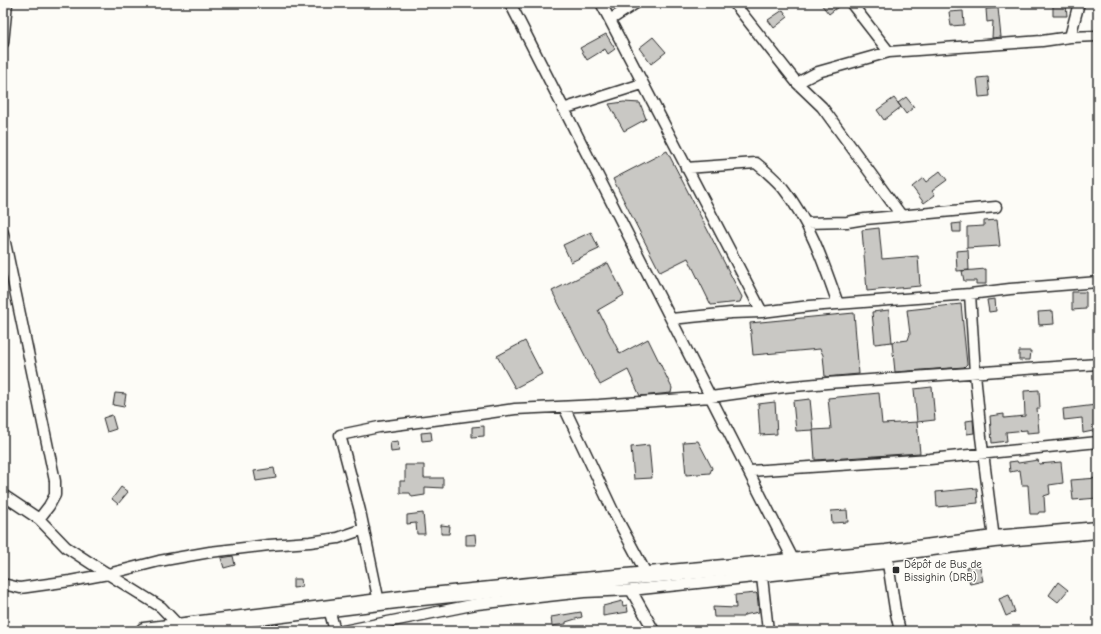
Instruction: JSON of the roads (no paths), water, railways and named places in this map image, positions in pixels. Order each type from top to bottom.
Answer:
[{"type":"main road","points":[[144,631],[180,627],[204,627],[379,602],[529,586],[794,561],[890,556],[994,539],[1098,530]]},
{"type":"street","points":[[3,43],[7,3]]},
{"type":"street","points":[[510,3],[563,110],[671,318],[794,561]]},
{"type":"street","points":[[601,3],[762,312]]},
{"type":"street","points":[[610,20],[636,3]]},
{"type":"street","points":[[734,3],[797,83],[822,107],[901,216]]},
{"type":"street","points":[[851,3],[889,52]]},
{"type":"street","points":[[1070,37],[1079,3]]},
{"type":"street","points":[[797,83],[818,72],[889,52],[1098,36]]},
{"type":"street","points":[[563,110],[642,84]]},
{"type":"street","points":[[686,168],[756,163],[774,178],[806,223],[828,273],[838,304]]},
{"type":"street","points":[[806,223],[847,222],[996,207]]},
{"type":"street","points":[[3,233],[56,481],[55,495],[39,519]]},
{"type":"street","points":[[671,318],[762,312],[838,304],[1098,282]]},
{"type":"street","points":[[970,294],[982,454],[994,539]]},
{"type":"street","points":[[379,602],[364,529],[340,435],[379,427],[515,409],[711,397],[784,387],[1098,364]]},
{"type":"street","points":[[564,407],[613,511],[647,575]]},
{"type":"street","points":[[749,471],[922,460],[1098,442]]},
{"type":"street","points":[[3,495],[39,519],[66,547],[161,607],[180,627]]},
{"type":"street","points":[[3,584],[20,588],[70,581],[108,574],[160,561],[210,552],[270,544],[310,542],[338,538],[364,529]]},
{"type":"street","points":[[343,631],[477,604],[584,592],[630,590],[762,577],[890,556],[895,609],[900,631]]},
{"type":"street","points":[[762,577],[768,631]]},
{"type":"street","points":[[630,590],[654,631]]},
{"type":"street","points":[[329,609],[335,631]]},
{"type":"place","name":"Dépôt de Bus de Bissighin (DRB)","points":[[896,570]]}]
